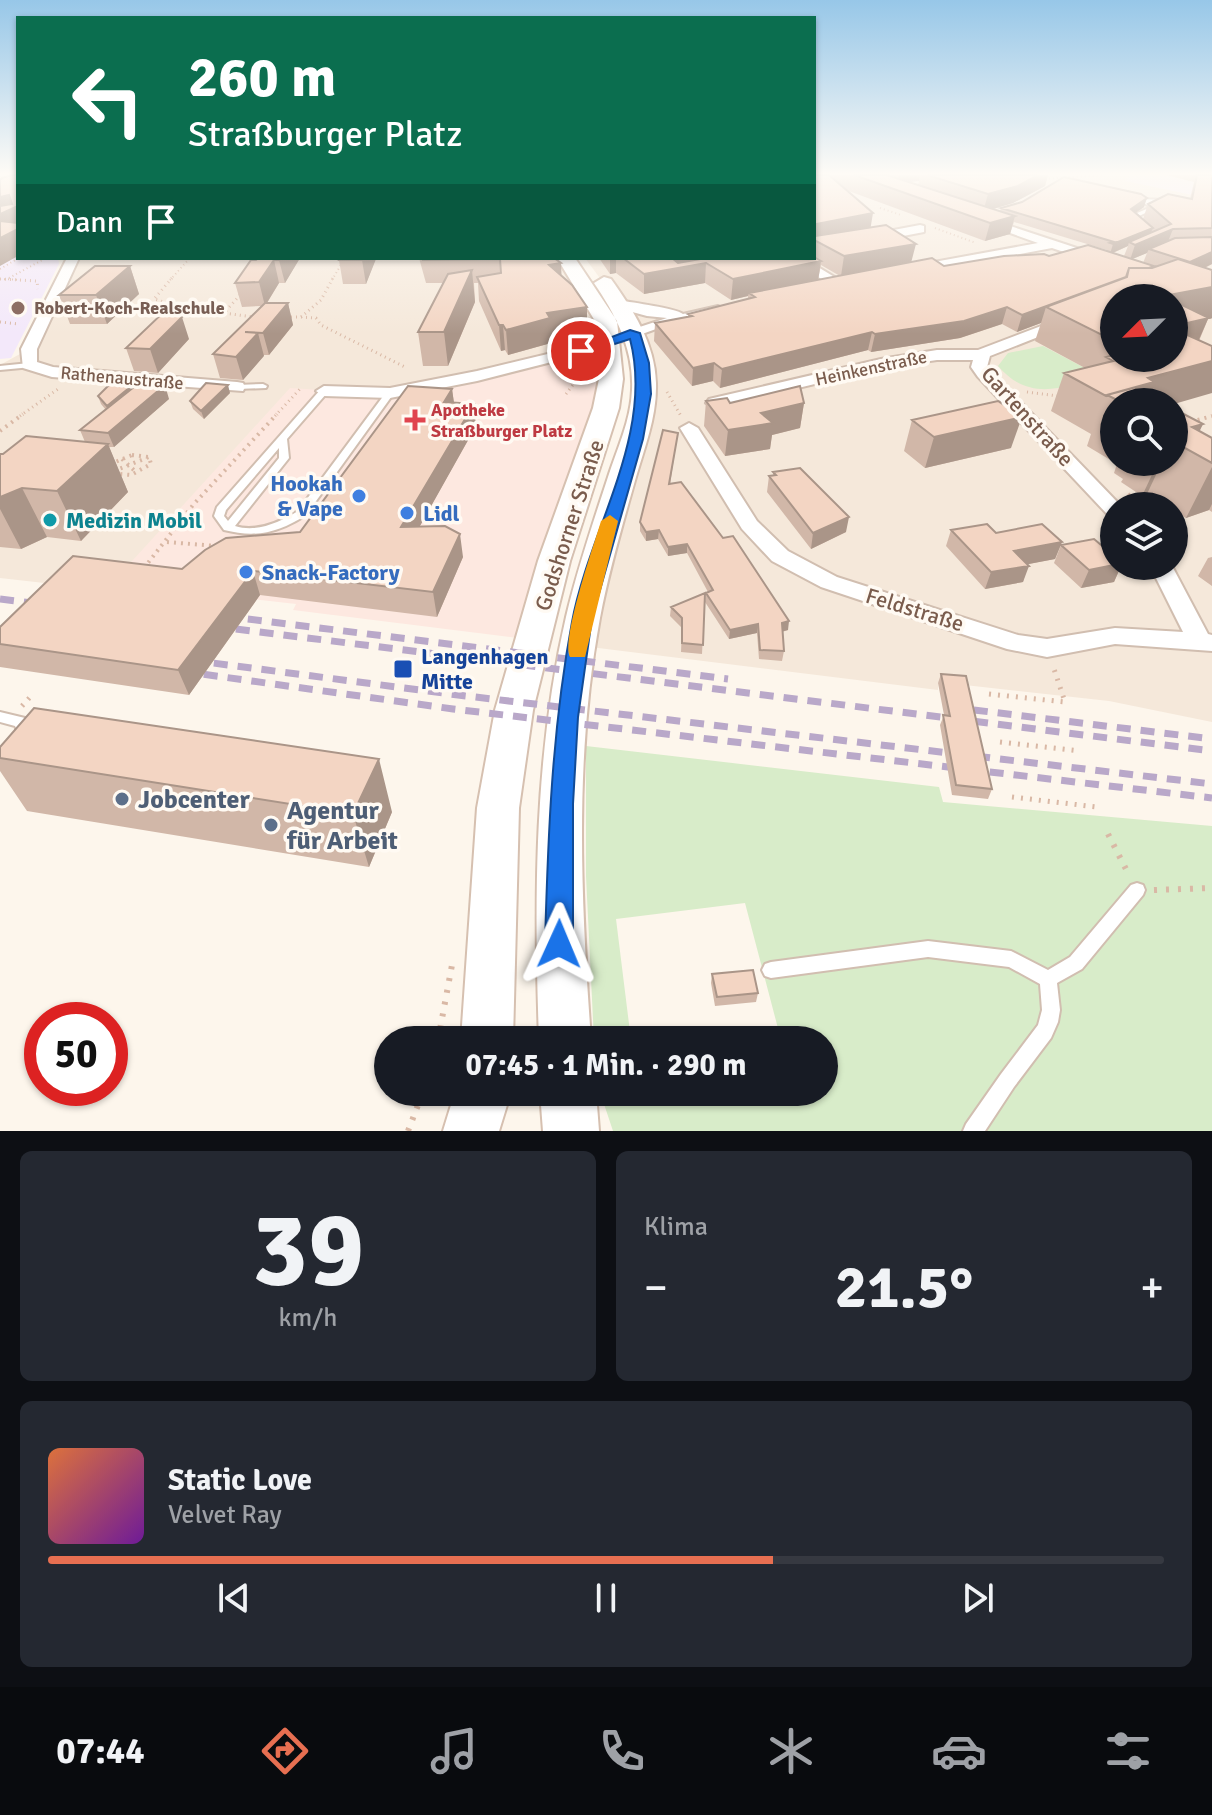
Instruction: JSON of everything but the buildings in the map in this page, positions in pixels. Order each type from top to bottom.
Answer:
[{"type":"main road","name":"Godshorner Straße","points":[[564,1026],[559,944],[561,804],[567,717],[583,618],[635,439],[644,394],[642,363],[634,333],[619,304],[570,260]]},
{"type":"main road","name":"Godshorner Straße","points":[[488,1026],[498,808],[514,710],[554,561],[602,424],[601,374],[610,342],[606,321],[570,260]]},
{"type":"main road","points":[[471,1131],[479,1106]]},
{"type":"main road","points":[[484,1106],[485,1131]]},
{"type":"main road","points":[[569,1106],[571,1131]]},
{"type":"street","points":[[1005,228],[1113,265]]},
{"type":"street","points":[[816,249],[920,229]]},
{"type":"street","points":[[899,272],[1052,244]]},
{"type":"street","name":"Rathenaustraße","points":[[72,260],[29,349],[29,365],[52,372],[237,387]]},
{"type":"street","points":[[798,260],[846,282],[812,289]]},
{"type":"street","points":[[619,304],[647,312],[693,315]]},
{"type":"street","points":[[324,391],[390,393],[552,358],[693,315],[735,306]]},
{"type":"street","name":"Heinkenstraße","points":[[715,403],[895,361],[947,354],[982,356],[996,347],[1100,307]]},
{"type":"street","name":"Gartenstraße","points":[[982,356],[979,367],[1012,410],[1100,496]]},
{"type":"street","points":[[552,358],[593,364],[601,374]]},
{"type":"street","name":"Feldstraße","points":[[689,428],[749,525],[780,556],[806,572],[1016,643],[1047,648],[1115,636],[1206,643]]},
{"type":"street","points":[[1169,580],[1206,643]]},
{"type":"lane","points":[[0,368],[29,365]]},
{"type":"lane","points":[[237,387],[263,386]]},
{"type":"lane","points":[[324,391],[221,509],[219,516],[228,528],[266,530],[285,525],[302,513],[390,393]]},
{"type":"lane","points":[[228,528],[284,458],[283,439]]},
{"type":"lane","points":[[0,717],[20,722],[24,730],[21,740],[10,752]]},
{"type":"lane","points":[[1048,979],[1076,963],[1137,890]]},
{"type":"lane","points":[[771,970],[928,949],[1011,959],[1048,979]]},
{"type":"lane","points":[[973,1131],[1014,1071],[1043,1039],[1053,1005],[1048,979]]},
{"type":"path","points":[[958,236],[966,234]]},
{"type":"path","points":[[7,279],[42,260]]},
{"type":"path","points":[[188,260],[154,299],[188,309],[225,310],[242,292]]},
{"type":"path","points":[[301,317],[321,300],[344,260]]},
{"type":"path","points":[[0,279],[37,281]]},
{"type":"path","points":[[178,320],[188,309]]},
{"type":"path","points":[[225,310],[227,316],[263,317]]},
{"type":"path","points":[[275,317],[316,318],[321,325],[407,368]]},
{"type":"path","points":[[0,322],[19,324]]},
{"type":"path","points":[[0,431],[79,374]]},
{"type":"path","points":[[566,394],[581,374],[601,374]]},
{"type":"path","points":[[997,388],[1067,397],[1058,405]]},
{"type":"path","points":[[151,576],[138,574],[167,542],[193,505],[300,389]]},
{"type":"path","points":[[1194,421],[1212,416]]},
{"type":"path","points":[[1188,418],[1194,421],[1198,430]]},
{"type":"path","points":[[99,466],[121,458],[149,457]]},
{"type":"path","points":[[109,473],[149,457]]},
{"type":"path","points":[[109,473],[124,476],[137,473],[148,467],[149,457]]},
{"type":"path","points":[[121,458],[137,473]]},
{"type":"path","points":[[109,473],[113,463]]},
{"type":"path","points":[[1123,488],[1127,492]]},
{"type":"path","points":[[167,542],[226,547]]},
{"type":"path","points":[[989,694],[1065,702],[1047,648]]},
{"type":"path","points":[[1000,742],[1080,751]]},
{"type":"path","points":[[1012,797],[1097,807]]},
{"type":"path","points":[[408,1131],[418,1106]]},
{"type":"shaded area","name":"Robert-Koch-Realschule","points":[[0,228],[16,228],[16,260],[58,260],[59,264],[11,358],[0,359]]},
{"type":"shaded area","points":[[816,228],[1212,228],[1212,722],[1109,701],[938,682],[938,690],[582,646],[642,363],[619,304],[586,260],[816,260]]},
{"type":"shaded area","points":[[72,260],[567,260],[610,342],[552,358],[112,583],[62,585],[0,578],[0,365],[29,349]]},
{"type":"shaded area","points":[[552,358],[593,364],[611,379],[535,640],[293,610],[296,604],[112,583],[290,388],[371,393]]},
{"type":"green space","points":[[1043,346],[1102,377],[1059,388],[1034,388],[1010,377],[998,366],[1008,353]]},
{"type":"green space","points":[[586,746],[939,787],[943,802],[1212,826],[1212,1131],[613,1131],[605,1106],[838,1106],[838,1026],[777,1026],[745,903],[616,919],[629,1026],[593,1026],[586,876]]},
{"type":"railway","points":[[0,599],[49,605]]},
{"type":"railway","points":[[224,616],[728,679]]},
{"type":"railway","points":[[212,626],[1212,751]]},
{"type":"railway","points":[[190,660],[458,695],[1212,784]]},
{"type":"railway","points":[[180,671],[453,709],[1212,798]]},
{"type":"railway","points":[[950,707],[1212,739]]},
{"type":"slow traffic","points":[[577,652],[583,618],[610,521]]},
{"type":"place","name":"Robert-Koch-Realschule","points":[[18,308]]},
{"type":"place","name":"Apotheke Straßburger Platz","points":[[415,420]]},
{"type":"place","name":"Hookah & Vape","points":[[359,496]]},
{"type":"place","name":"Lidl","points":[[407,513]]},
{"type":"place","name":"Medizin Mobil","points":[[50,520]]},
{"type":"place","name":"Snack-Factory","points":[[246,572]]},
{"type":"place","name":"Langenhagen Mitte","points":[[403,669]]},
{"type":"place","name":"Jobcenter","points":[[122,799]]},
{"type":"place","name":"Agentur für Arbeit","points":[[271,825]]},
{"type":"route","points":[[559,944],[561,804],[567,717],[583,618],[635,439],[644,394],[642,363],[634,333],[581,351]]}]
